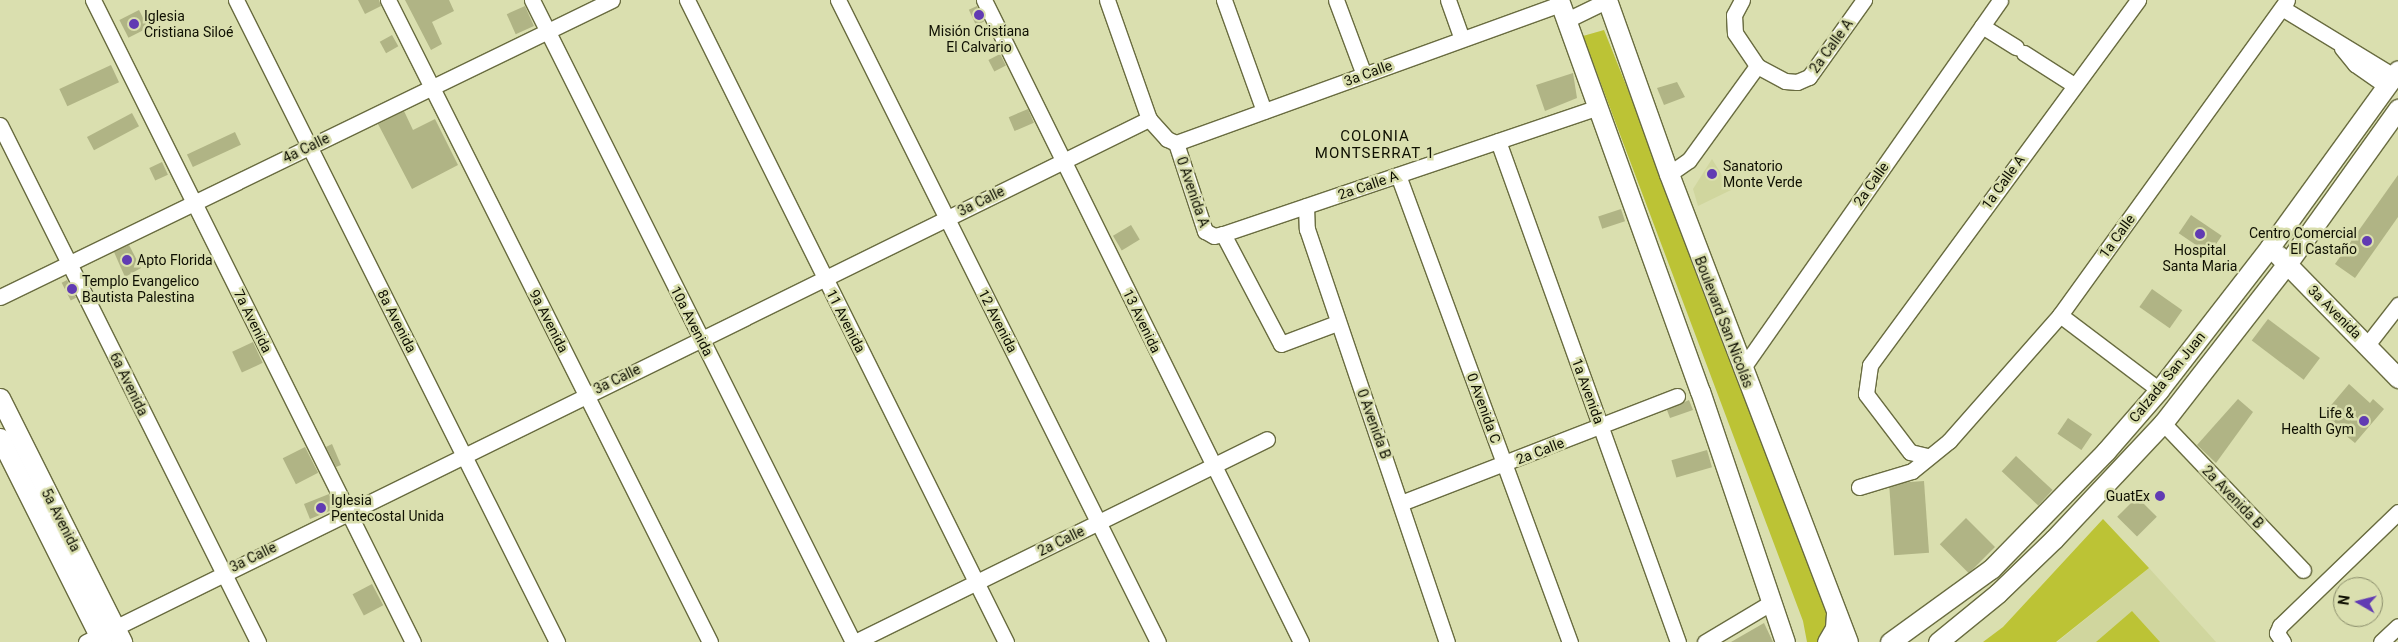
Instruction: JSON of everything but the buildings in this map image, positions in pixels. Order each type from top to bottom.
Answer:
[{"type":"main road","name":"Boulevard San Nicolás","points":[[1608,0],[1668,174],[1848,642]]},
{"type":"main road","points":[[1562,8],[1785,642]]},
{"type":"main road","name":"Calzada San Juan","points":[[1890,642],[1990,569],[2033,529],[2159,390],[2270,247],[2393,77]]},
{"type":"main road","name":"Calzada San Juan","points":[[1938,642],[2026,566],[2163,424],[2287,264],[2398,108]]},
{"type":"main road","name":"3a Avenida","points":[[2270,247],[2398,378]]},
{"type":"main road","name":"5a Avenida","points":[[0,398],[105,638]]},
{"type":"main road","name":"5a Avenida","points":[[0,438],[105,638]]},
{"type":"main road","points":[[1828,642],[1835,628],[1836,613]]},
{"type":"street","name":"7a Avenida","points":[[93,0],[413,642]]},
{"type":"street","name":"8a Avenida","points":[[236,0],[557,642]]},
{"type":"street","name":"9a Avenida","points":[[388,0],[710,642]]},
{"type":"street","name":"10a Avenida","points":[[532,0],[854,642]]},
{"type":"street","name":"4a Calle","points":[[0,297],[612,0]]},
{"type":"street","name":"11 Avenida","points":[[687,0],[1006,642]]},
{"type":"street","name":"12 Avenida","points":[[838,0],[1158,642]]},
{"type":"street","name":"13 Avenida","points":[[984,0],[1301,642]]},
{"type":"street","name":"0 Avenida A","points":[[1107,0],[1149,119],[1167,139],[1176,143],[1205,231],[1214,236],[1223,234],[1281,344],[1338,323]]},
{"type":"street","points":[[1224,0],[1264,111]]},
{"type":"street","points":[[1336,0],[1364,75]]},
{"type":"street","points":[[1448,0],[1462,39]]},
{"type":"street","name":"3a Calle","points":[[1176,143],[1462,39],[1562,8],[1608,0]]},
{"type":"street","points":[[1668,174],[1689,160],[1758,66],[1735,33],[1734,15],[1742,0]]},
{"type":"street","name":"2a Calle A","points":[[1758,66],[1785,81],[1809,77],[1864,0]]},
{"type":"street","name":"2a Calle","points":[[1742,369],[2000,0]]},
{"type":"street","name":"1a Calle A","points":[[1927,456],[1910,452],[1866,394],[1870,365],[2138,0]]},
{"type":"street","points":[[2284,4],[2341,47],[2361,54],[2393,77]]},
{"type":"street","name":"1a Calle","points":[[1859,487],[1912,471],[1927,456],[1949,441],[2060,315],[2284,4]]},
{"type":"street","points":[[1982,26],[2074,85]]},
{"type":"street","name":"2a Calle A","points":[[1223,234],[1598,107]]},
{"type":"street","name":"3a Calle","points":[[105,638],[223,572],[1149,119]]},
{"type":"street","name":"6a Avenida","points":[[0,125],[258,642]]},
{"type":"street","name":"1a Avenida","points":[[1498,140],[1678,642]]},
{"type":"street","name":"0 Avenida C","points":[[1398,175],[1570,642]]},
{"type":"street","name":"0 Avenida B","points":[[1306,206],[1307,229],[1447,642]]},
{"type":"street","points":[[2367,345],[2398,305]]},
{"type":"street","points":[[2060,315],[2159,390]]},
{"type":"street","name":"2a Calle","points":[[1401,503],[1601,428],[1677,396]]},
{"type":"street","name":"2a Avenida B","points":[[2163,424],[2302,570]]},
{"type":"street","name":"2a Calle","points":[[854,642],[1267,439]]},
{"type":"street","points":[[2280,637],[2280,626],[2398,512]]},
{"type":"street","points":[[1705,642],[1772,602]]},
{"type":"street","points":[[2381,642],[2398,626]]},
{"type":"shaded area","points":[[1604,30],[1849,642],[1807,642],[1803,621],[1583,36]]},
{"type":"shaded area","name":"Sanatorio Monte Verde","points":[[1712,159],[1731,190],[1698,206],[1693,189]]},
{"type":"shaded area","points":[[2103,519],[2149,568],[2056,642],[1983,642],[2003,627]]},
{"type":"shaded area","points":[[2149,568],[2216,642],[2057,642]]},
{"type":"shaded area","points":[[2132,611],[2160,642],[2096,642]]},
{"type":"place","name":"Misión Cristiana El Calvario","points":[[979,15]]},
{"type":"place","name":"Iglesia Cristiana Siloé","points":[[134,24]]},
{"type":"place","name":"Sanatorio Monte Verde","points":[[1712,174]]},
{"type":"place","name":"Hospital Santa Maria","points":[[2200,234]]},
{"type":"place","name":"Centro Comercial El Castaño","points":[[2367,241]]},
{"type":"place","name":"Apto Florida","points":[[127,260]]},
{"type":"place","name":"Templo Evangelico Bautista Palestina","points":[[72,289]]},
{"type":"place","name":"Life & Health Gym","points":[[2364,421]]},
{"type":"place","name":"GuatEx","points":[[2160,496]]},
{"type":"place","name":"Iglesia Pentecostal Unida","points":[[321,508]]},
{"type":"district","name":"COLONIA MONTSERRAT 1","points":[[1375,144]]}]
